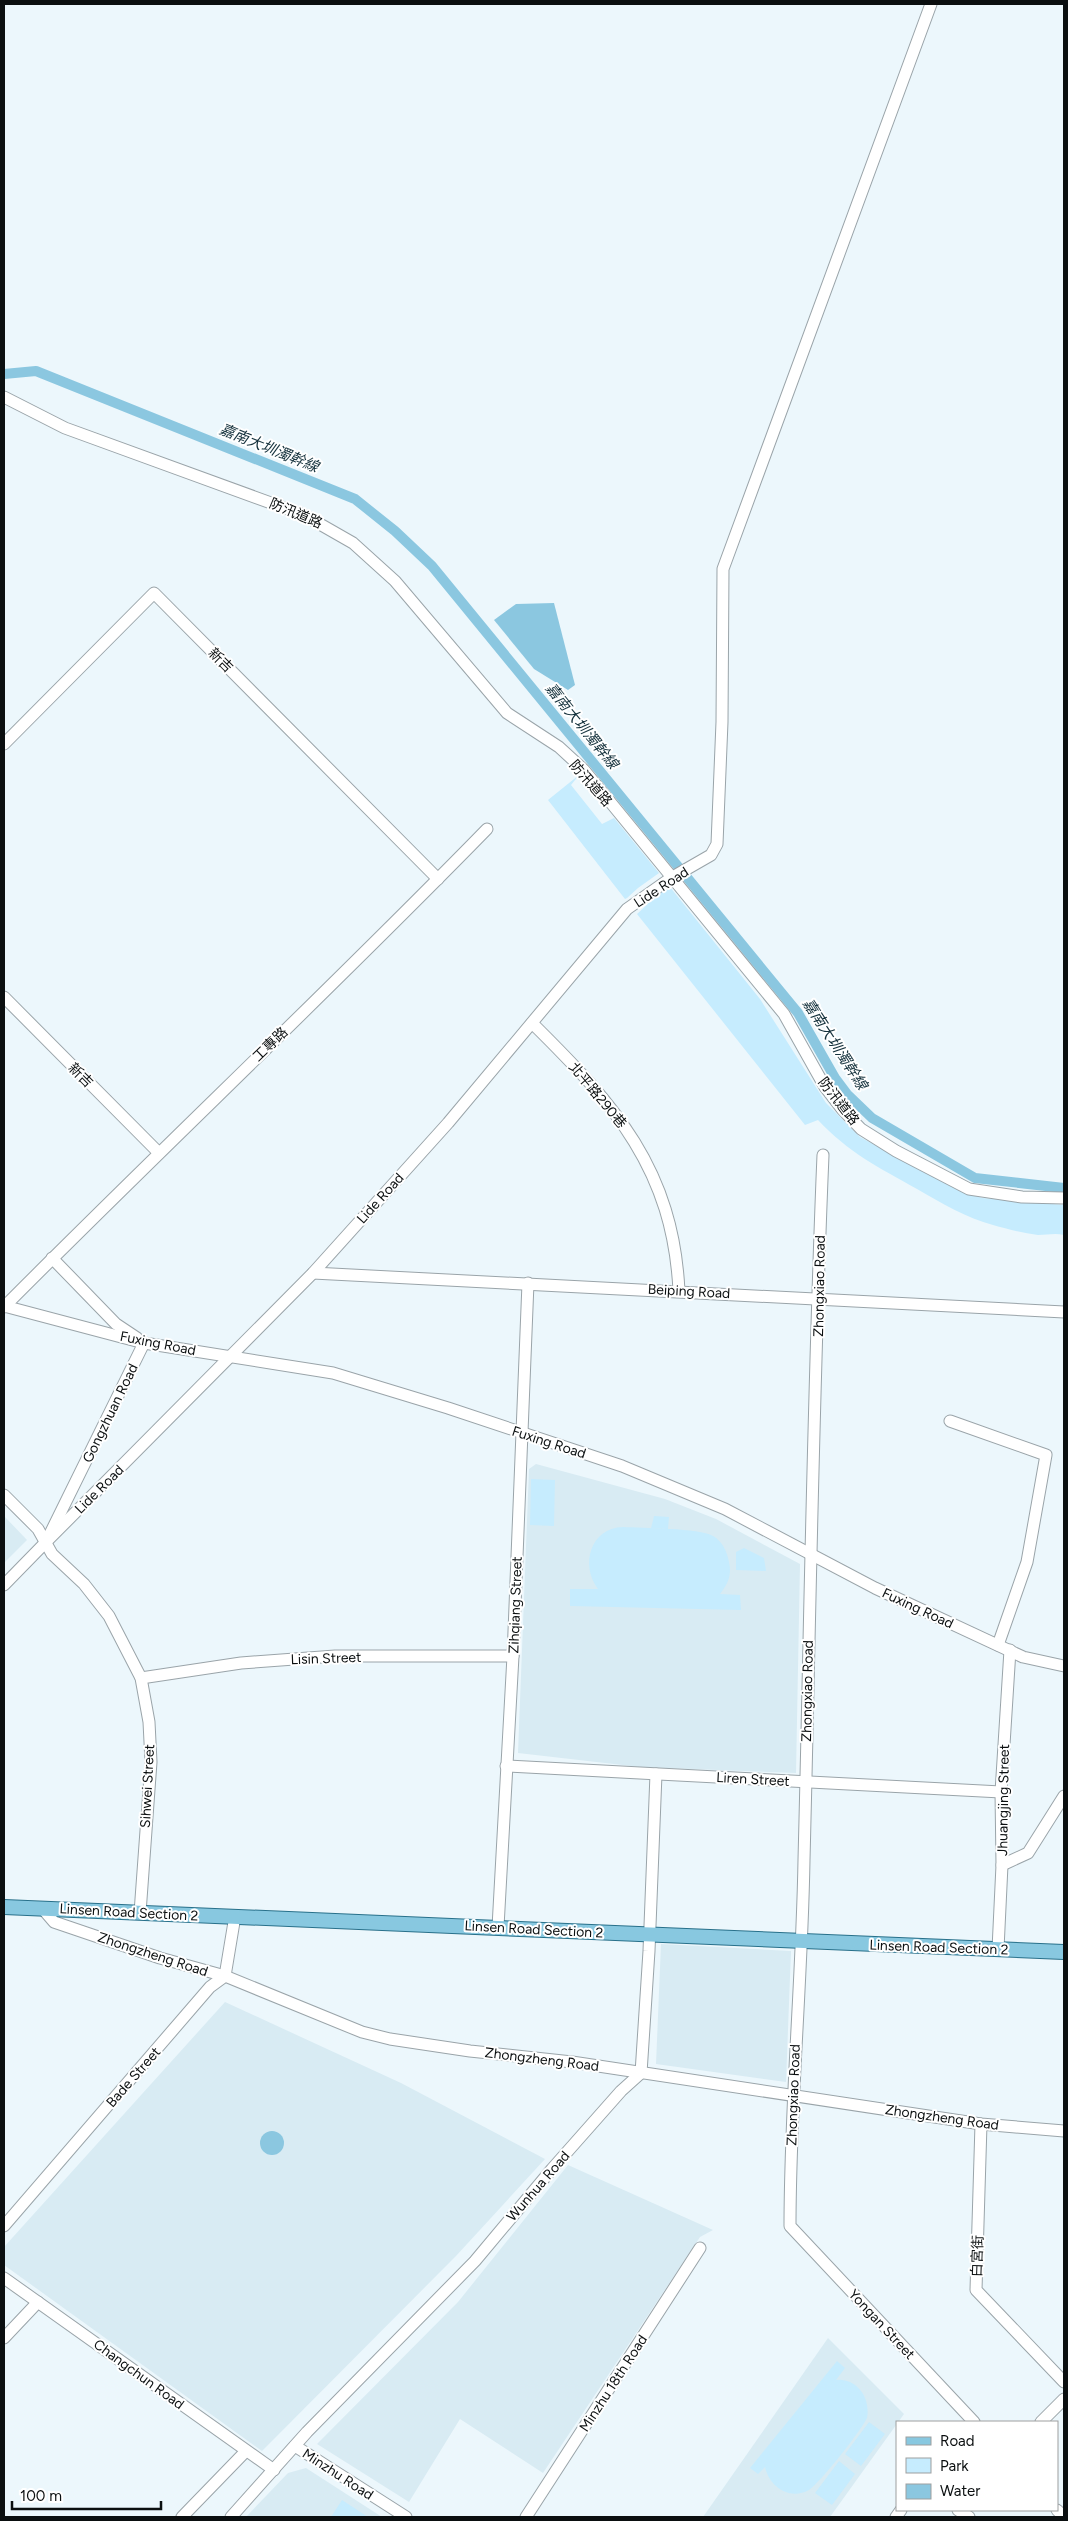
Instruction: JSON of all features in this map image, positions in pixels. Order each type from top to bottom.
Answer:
[{"type":"main road","name":"Linsen Road Section 2","points":[[4,1907],[1064,1952]]},
{"type":"street","name":"Lide Road","points":[[46,1542],[313,1273],[448,1123],[627,910],[673,877],[711,855],[717,844],[718,835],[723,684],[722,569],[931,4]]},
{"type":"street","name":"防汛道路","points":[[4,397],[65,428],[304,514],[353,542],[395,581],[507,713],[559,748],[584,770],[784,1014],[825,1087],[842,1109],[861,1128],[896,1151],[969,1189],[1022,1196],[1064,1198]]},
{"type":"street","name":"新吉","points":[[4,744],[154,593],[438,880]]},
{"type":"street","name":"工專路","points":[[4,1306],[312,1003],[330,988],[487,829]]},
{"type":"street","name":"新吉","points":[[4,997],[159,1153]]},
{"type":"street","name":"北平路290巷","points":[[532,1023],[564,1054],[616,1112],[645,1158],[665,1204],[677,1257],[679,1290]]},
{"type":"street","name":"Zhongxiao Road","points":[[790,2226],[792,2094],[801,1941],[810,1554],[823,1155]]},
{"type":"street","points":[[52,1258],[116,1324],[144,1343]]},
{"type":"street","name":"Beiping Road","points":[[313,1273],[679,1290],[1064,1312]]},
{"type":"street","name":"Zihqiang Street","points":[[498,1927],[528,1283]]},
{"type":"street","name":"Fuxing Road","points":[[4,1306],[144,1343],[333,1373],[622,1466],[726,1509],[875,1588],[1023,1657],[1064,1666]]},
{"type":"street","name":"Gongzhuan Road","points":[[4,1585],[46,1542],[144,1343]]},
{"type":"street","points":[[950,1422],[1046,1455],[1027,1562],[998,1645]]},
{"type":"street","name":"Sihwei Street","points":[[4,1495],[38,1529],[52,1554],[84,1584],[109,1616],[141,1678],[149,1722],[151,1762],[140,1912]]},
{"type":"street","name":"Jhuangjing Street","points":[[998,1949],[1002,1865],[1001,1792],[1010,1650]]},
{"type":"street","name":"Lisin Street","points":[[141,1678],[241,1663],[335,1656],[512,1656]]},
{"type":"street","name":"Liren Street","points":[[506,1766],[1001,1792]]},
{"type":"street","points":[[641,2073],[650,1934],[656,1774]]},
{"type":"street","points":[[1002,1865],[1028,1853],[1064,1796]]},
{"type":"street","name":"Zhongzheng Road","points":[[42,1908],[54,1922],[160,1958],[225,1976],[362,2032],[390,2039],[792,2094],[981,2124],[1064,2131]]},
{"type":"street","points":[[225,1976],[235,1916]]},
{"type":"street","name":"Bade Street","points":[[4,2226],[210,1987],[225,1976]]},
{"type":"street","name":"Wunhua Road","points":[[231,2517],[296,2446],[475,2261],[552,2168],[622,2090],[641,2073]]},
{"type":"street","name":"白宮街","points":[[981,2124],[976,2290],[1064,2382]]},
{"type":"street","name":"Yongan Street","points":[[790,2226],[973,2421]]},
{"type":"street","name":"Minzhu 18th Road","points":[[526,2517],[700,2248]]},
{"type":"street","name":"Changchun Road","points":[[4,2278],[274,2470]]},
{"type":"street","points":[[4,2338],[38,2302]]},
{"type":"street","points":[[1042,2421],[1064,2399]]},
{"type":"street","name":"Minzhu Road","points":[[296,2446],[406,2517]]},
{"type":"street","points":[[182,2517],[246,2451]]},
{"type":"shaded area","points":[[536,1464],[665,1499],[716,1519],[800,1564],[796,1773],[640,1767],[518,1753],[529,1469]]},
{"type":"shaded area","points":[[4,1516],[27,1540],[4,1563]]},
{"type":"shaded area","points":[[661,1944],[791,1951],[786,2082],[656,2064]]},
{"type":"shaded area","points":[[225,2002],[401,2083],[545,2159],[456,2256],[262,2451],[4,2265],[4,2247]]},
{"type":"shaded area","points":[[568,2165],[713,2230],[700,2237],[543,2473],[460,2419],[409,2502],[317,2444],[458,2302]]},
{"type":"shaded area","points":[[828,2338],[904,2414],[899,2421],[896,2421],[896,2425],[830,2517],[703,2517]]},
{"type":"shaded area","points":[[306,2468],[382,2517],[246,2517],[288,2473]]},
{"type":"green space","points":[[579,775],[571,785],[602,824],[614,818],[659,873],[625,899],[548,800]]},
{"type":"green space","points":[[666,887],[670,887],[760,999],[826,1103],[860,1137],[958,1190],[982,1198],[1064,1205],[1064,1235],[1027,1233],[983,1222],[964,1214],[864,1159],[841,1142],[818,1120],[805,1125],[637,914]]},
{"type":"green space","points":[[531,1479],[555,1480],[554,1526],[530,1525]]},
{"type":"green space","points":[[654,1516],[669,1517],[668,1529],[651,1528]]},
{"type":"green space","points":[[623,1527],[696,1531],[716,1538],[725,1550],[730,1567],[729,1579],[720,1594],[740,1595],[741,1610],[570,1606],[570,1589],[598,1589],[590,1569],[589,1559],[591,1549],[596,1541],[612,1529]]},
{"type":"green space","points":[[744,1548],[764,1558],[766,1571],[736,1570],[736,1552]]},
{"type":"green space","points":[[837,2361],[845,2368],[836,2380],[850,2382],[861,2391],[867,2403],[867,2418],[857,2434],[822,2478],[809,2490],[802,2493],[787,2493],[775,2486],[765,2467],[758,2474],[750,2468]]},
{"type":"green space","points":[[869,2422],[885,2434],[861,2466],[845,2454]]},
{"type":"green space","points":[[839,2461],[855,2474],[832,2505],[815,2493]]},
{"type":"green space","points":[[342,2500],[368,2517],[331,2517]]},
{"type":"water","points":[[554,603],[575,685],[568,690],[534,669],[494,620],[516,604]]},
{"type":"water","points":[[272,2131],[280,2135],[284,2143],[280,2151],[272,2155],[264,2151],[260,2143],[264,2135]]},
{"type":"waterway","name":"嘉南大圳濁幹線","points":[[4,374],[36,371],[355,499],[395,531],[432,566],[798,1013],[835,1078],[847,1094],[872,1118],[975,1178],[1064,1188]]}]
